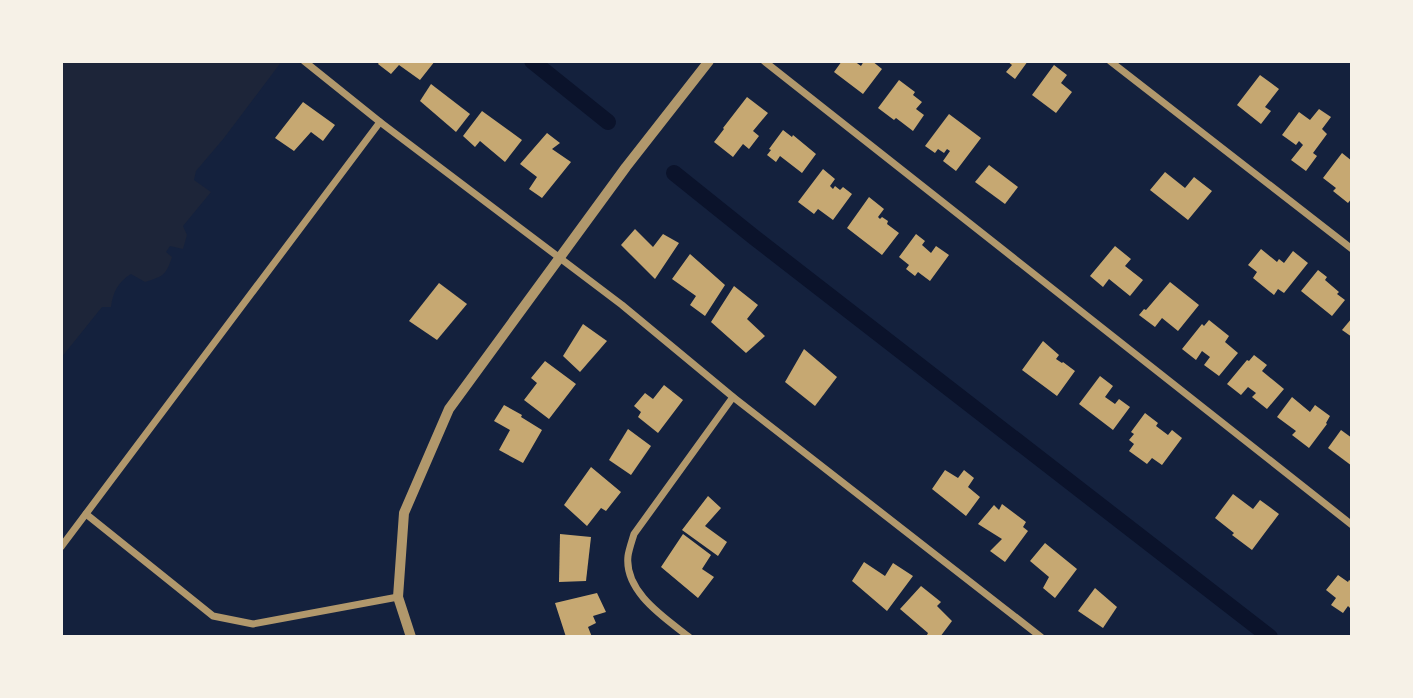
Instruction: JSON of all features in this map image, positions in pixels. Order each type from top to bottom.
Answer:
[{"type":"street","points":[[304,61],[380,122],[622,305],[733,397],[1041,637]]},
{"type":"street","points":[[411,637],[398,597],[404,513],[449,409],[559,257],[709,61]]},
{"type":"street","points":[[764,61],[1352,525]]},
{"type":"street","points":[[1110,61],[1352,249]]},
{"type":"street","points":[[61,547],[380,122]]},
{"type":"street","points":[[689,637],[656,611],[636,588],[629,571],[628,556],[634,534],[733,397]]},
{"type":"street","points":[[86,514],[213,616],[254,624],[398,597]]},
{"type":"shaded area","points":[[61,61],[282,61],[196,171],[194,180],[211,192],[183,226],[187,235],[183,249],[170,246],[166,252],[172,257],[166,271],[160,276],[145,282],[131,274],[123,280],[115,292],[111,307],[102,307],[61,358]]},
{"type":"building","points":[[380,61],[435,61],[420,80],[399,65],[391,74],[378,64]]},
{"type":"building","points":[[842,61],[854,61],[861,66],[864,61],[872,61],[882,69],[863,94],[834,72]]},
{"type":"building","points":[[1007,61],[1028,61],[1015,79],[1006,72],[1012,65]]},
{"type":"building","points":[[1054,65],[1067,75],[1061,83],[1072,92],[1056,113],[1032,95]]},
{"type":"building","points":[[1260,75],[1279,89],[1265,107],[1271,111],[1261,124],[1237,105]]},
{"type":"building","points":[[899,80],[915,92],[913,95],[922,102],[916,109],[924,115],[913,131],[878,108]]},
{"type":"building","points":[[431,84],[470,114],[456,132],[420,101]]},
{"type":"building","points":[[747,97],[768,113],[753,131],[759,136],[749,149],[743,144],[733,157],[714,142]]},
{"type":"building","points":[[303,102],[335,125],[323,141],[311,132],[294,151],[275,138]]},
{"type":"building","points":[[1319,109],[1331,117],[1322,129],[1327,134],[1313,153],[1317,156],[1306,171],[1291,160],[1303,145],[1299,141],[1296,145],[1282,135],[1299,112],[1310,120]]},
{"type":"building","points":[[482,111],[522,140],[505,162],[480,141],[475,147],[463,136]]},
{"type":"building","points":[[949,114],[981,138],[956,171],[943,161],[950,151],[947,149],[944,153],[938,149],[935,153],[925,146]]},
{"type":"building","points":[[783,130],[816,154],[802,173],[780,156],[776,162],[767,155]]},
{"type":"building","points":[[547,133],[560,143],[552,149],[571,162],[542,198],[529,189],[537,177],[520,164]]},
{"type":"building","points":[[1342,153],[1352,161],[1352,198],[1348,203],[1333,191],[1336,188],[1323,178]]},
{"type":"building","points":[[989,165],[1018,187],[1005,204],[975,182]]},
{"type":"building","points":[[823,169],[835,179],[830,186],[833,189],[835,186],[840,190],[843,187],[852,194],[833,220],[818,209],[814,214],[798,202]]},
{"type":"building","points":[[1165,172],[1185,188],[1194,177],[1212,191],[1188,220],[1150,190]]},
{"type":"building","points":[[869,197],[884,209],[878,217],[888,221],[887,224],[899,233],[882,255],[847,228]]},
{"type":"building","points":[[635,229],[653,247],[663,234],[679,243],[655,279],[621,245]]},
{"type":"building","points":[[916,234],[925,241],[922,245],[931,253],[936,246],[949,255],[930,281],[918,272],[915,276],[906,269],[909,265],[899,257]]},
{"type":"building","points":[[1115,246],[1131,259],[1125,266],[1143,280],[1130,296],[1109,279],[1103,287],[1090,276]]},
{"type":"building","points":[[1261,249],[1277,262],[1279,259],[1284,263],[1293,251],[1308,263],[1284,293],[1278,289],[1274,295],[1253,278],[1257,272],[1248,265]]},
{"type":"building","points":[[690,254],[725,285],[705,316],[690,305],[696,296],[672,279]]},
{"type":"building","points":[[1318,270],[1345,300],[1332,316],[1301,291]]},
{"type":"building","points":[[1170,282],[1199,305],[1178,331],[1162,318],[1155,327],[1139,315]]},
{"type":"building","points":[[439,283],[467,304],[437,340],[409,321]]},
{"type":"building","points":[[734,286],[758,305],[747,319],[765,336],[746,353],[711,322]]},
{"type":"building","points":[[1352,318],[1352,337],[1342,330]]},
{"type":"building","points":[[1209,320],[1229,336],[1225,342],[1238,353],[1219,376],[1204,365],[1210,357],[1202,351],[1196,360],[1182,349],[1202,324],[1204,326]]},
{"type":"building","points":[[583,324],[607,341],[580,372],[563,356]]},
{"type":"building","points":[[1043,341],[1059,355],[1056,359],[1075,371],[1057,396],[1022,370]]},
{"type":"building","points":[[804,349],[837,377],[815,406],[785,382]]},
{"type":"building","points":[[1254,355],[1267,365],[1262,371],[1284,389],[1267,409],[1252,397],[1256,393],[1248,387],[1241,395],[1227,384]]},
{"type":"building","points":[[545,361],[576,384],[549,419],[524,400],[537,383],[531,378]]},
{"type":"building","points":[[1100,376],[1113,386],[1105,397],[1115,404],[1119,399],[1130,407],[1113,430],[1079,404]]},
{"type":"building","points":[[664,385],[683,400],[658,433],[638,417],[641,412],[634,406],[645,393],[653,399]]},
{"type":"building","points":[[1292,397],[1310,412],[1315,405],[1330,416],[1309,448],[1292,435],[1296,431],[1277,417]]},
{"type":"building","points":[[504,405],[542,430],[523,463],[499,450],[510,430],[494,421]]},
{"type":"building","points":[[1145,413],[1168,435],[1172,430],[1182,438],[1162,465],[1152,458],[1147,464],[1129,451],[1134,444],[1129,440],[1134,434],[1131,432]]},
{"type":"building","points":[[628,429],[651,446],[631,475],[609,460]]},
{"type":"building","points":[[1341,430],[1352,438],[1352,466],[1328,448]]},
{"type":"building","points":[[591,467],[621,492],[606,511],[601,508],[587,526],[564,505]]},
{"type":"building","points":[[945,470],[958,478],[964,470],[974,478],[968,487],[980,497],[966,516],[932,489]]},
{"type":"building","points":[[1233,494],[1253,509],[1260,500],[1279,514],[1252,550],[1215,518]]},
{"type":"building","points":[[708,496],[721,508],[705,526],[727,542],[718,556],[682,530]]},
{"type":"building","points":[[1002,504],[1026,522],[1023,527],[1028,531],[1005,562],[990,551],[1002,539],[978,524],[994,505],[999,510]]},
{"type":"building","points":[[560,534],[591,537],[586,581],[559,582]]},
{"type":"building","points":[[683,534],[711,555],[702,569],[714,577],[698,598],[661,567]]},
{"type":"building","points":[[1045,543],[1077,569],[1055,598],[1043,588],[1049,577],[1030,561]]},
{"type":"building","points":[[864,562],[885,576],[893,563],[913,576],[887,611],[852,581]]},
{"type":"building","points":[[1338,575],[1352,582],[1352,610],[1348,606],[1343,613],[1331,605],[1336,598],[1326,590]]},
{"type":"building","points":[[921,586],[941,602],[937,606],[952,621],[940,637],[926,637],[928,633],[900,609]]},
{"type":"building","points":[[1095,588],[1117,607],[1103,628],[1078,611]]},
{"type":"building","points":[[597,593],[606,612],[593,616],[596,623],[588,627],[592,637],[566,637],[555,603]]},
{"type":"waterway","points":[[532,61],[608,122]]},
{"type":"waterway","points":[[674,173],[1270,637]]}]
